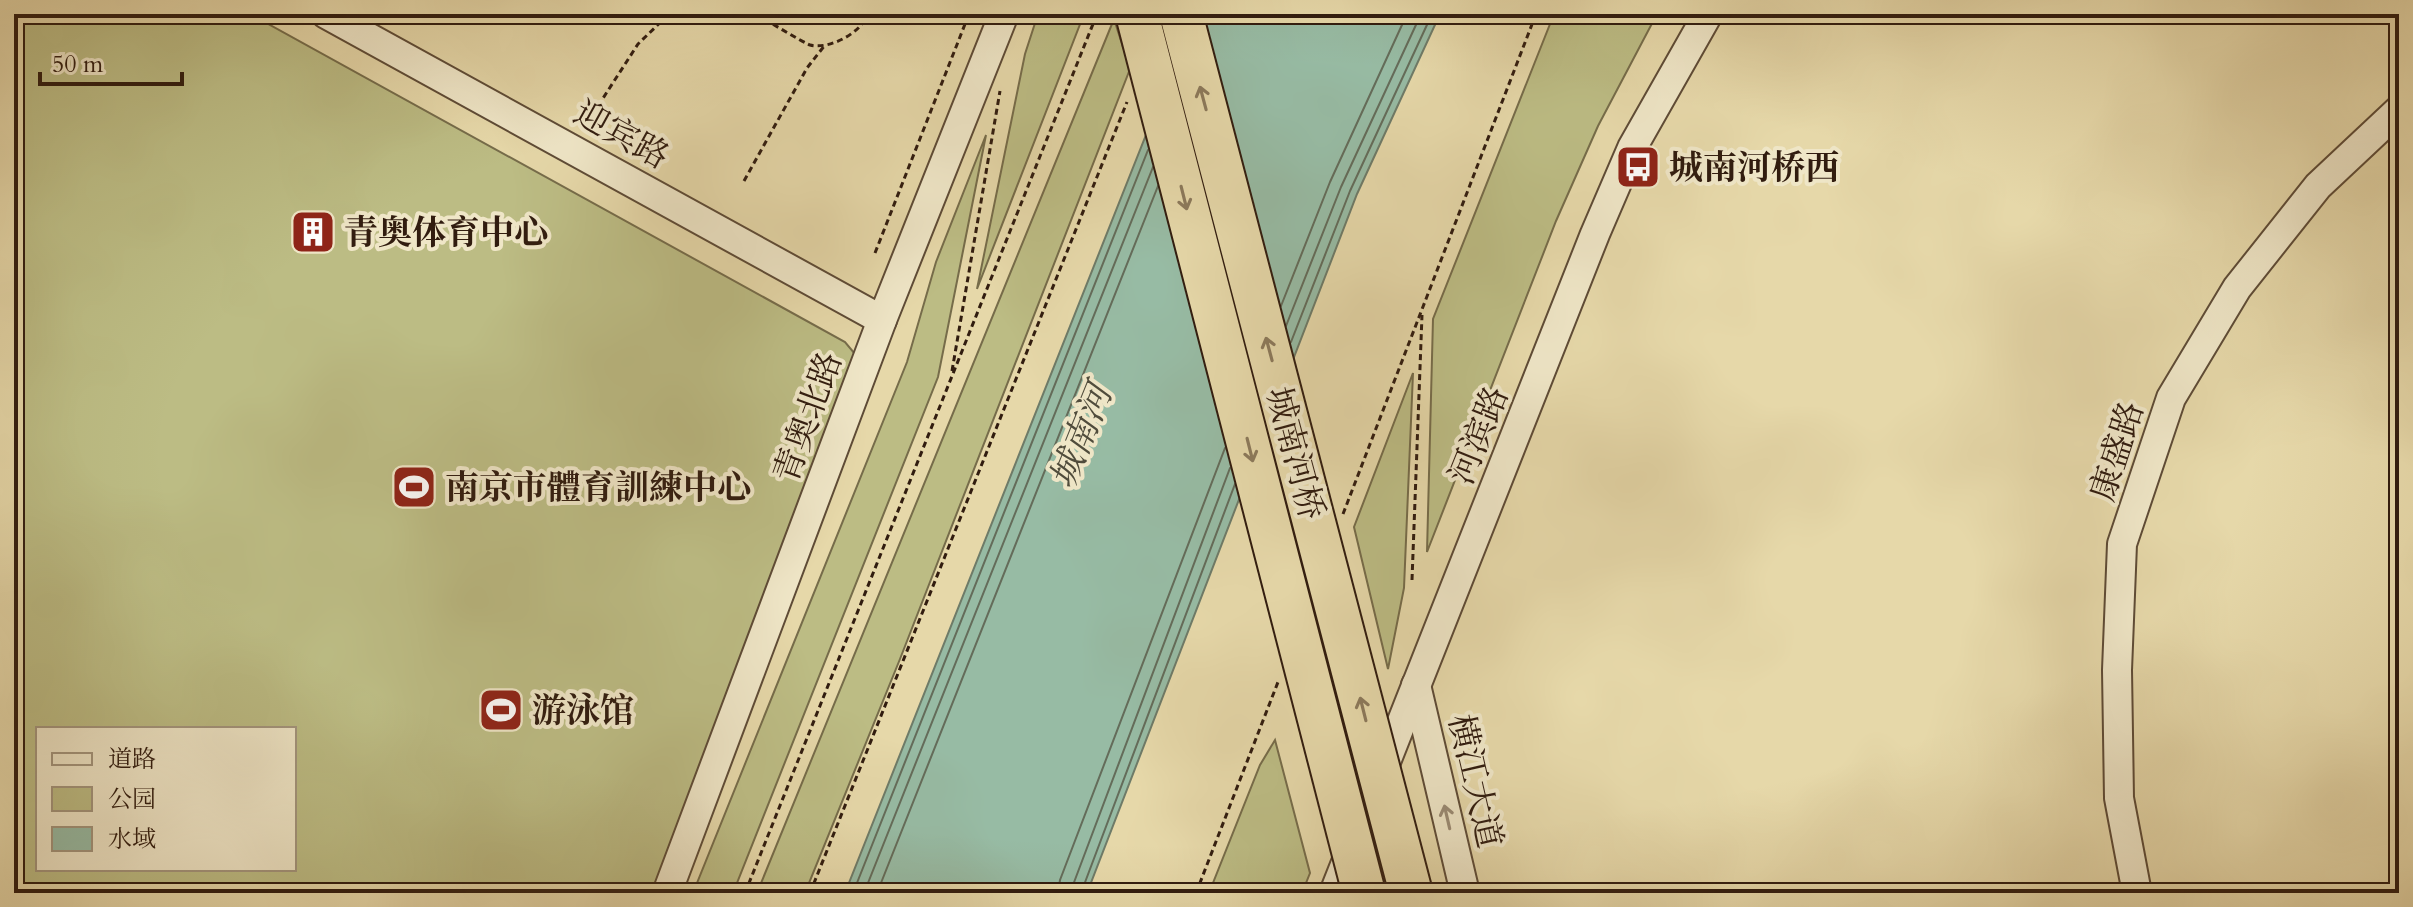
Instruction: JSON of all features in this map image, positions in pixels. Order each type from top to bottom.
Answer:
[{"type":"highway","name":"城南河桥","points":[[1137,14],[1364,893]]},
{"type":"highway","name":"城南河桥","points":[[1181,14],[1411,893]]},
{"type":"street","name":"迎宾路","points":[[326,14],[882,320]]},
{"type":"street","name":"青奥北路","points":[[667,893],[882,320],[1004,14]]},
{"type":"street","name":"河滨路","points":[[1334,893],[1619,177],[1708,14]]},
{"type":"street","name":"康盛路","points":[[2137,893],[2119,798],[2117,670],[2122,544],[2161,427],[2171,398],[2237,288],[2318,186],[2399,110]]},
{"type":"street","name":"横江大道","points":[[1416,685],[1465,893]]},
{"type":"path","points":[[598,106],[638,44],[669,14]]},
{"type":"path","points":[[756,14],[808,45],[825,45],[850,35],[869,15]]},
{"type":"path","points":[[875,253],[969,14]]},
{"type":"path","points":[[745,893],[1097,14]]},
{"type":"path","points":[[1341,520],[1536,14]]},
{"type":"path","points":[[744,181],[807,68],[825,45]]},
{"type":"path","points":[[950,379],[1001,77]]},
{"type":"path","points":[[810,893],[1127,102]]},
{"type":"path","points":[[1412,580],[1422,311]]},
{"type":"path","points":[[1196,893],[1283,669]]},
{"type":"green space","name":"南京市體育訓練中心","points":[[14,14],[250,14],[845,342],[855,354],[730,700],[652,893],[14,893]]},
{"type":"green space","points":[[1038,14],[1084,14],[977,289],[1025,54]]},
{"type":"green space","points":[[1554,14],[1657,14],[1598,126],[1556,221],[1427,552],[1433,319]]},
{"type":"green space","points":[[1114,19],[1130,69],[900,659],[805,893],[757,893]]},
{"type":"green space","points":[[986,135],[938,377],[733,893],[693,893],[907,362],[936,262]]},
{"type":"green space","points":[[1413,373],[1404,588],[1388,669],[1354,527]]},
{"type":"green space","points":[[1275,740],[1310,873],[1302,893],[1209,893],[1260,765]]},
{"type":"water","name":"城南河","points":[[1194,14],[1440,14],[1357,194],[1087,893],[845,893]]},
{"type":"place","name":"城南河桥西","points":[[1638,167]]},
{"type":"place","name":"青奥体育中心","points":[[313,232]]},
{"type":"place","name":"南京市體育訓練中心","points":[[414,487]]},
{"type":"place","name":"游泳馆","points":[[501,710]]}]
